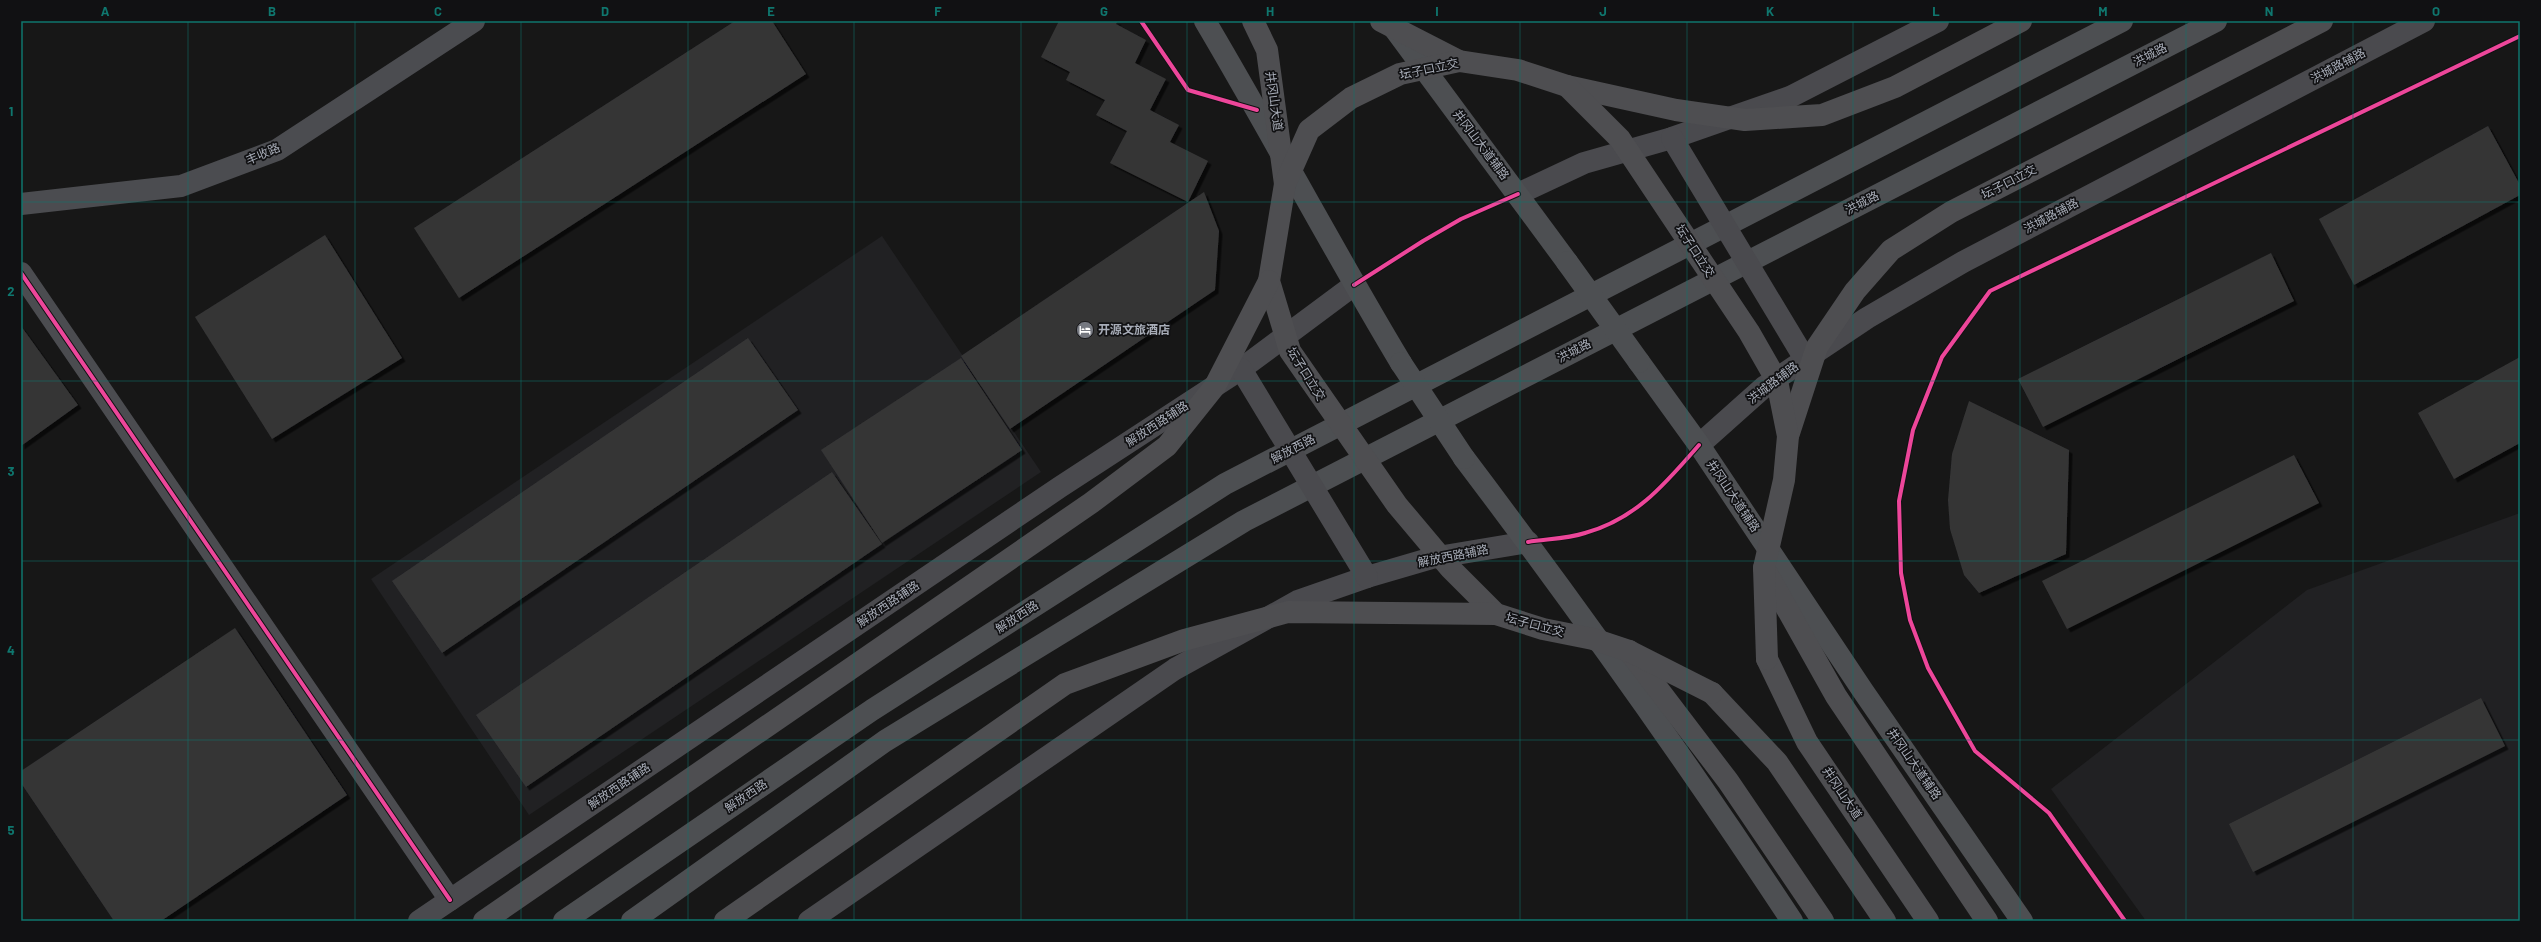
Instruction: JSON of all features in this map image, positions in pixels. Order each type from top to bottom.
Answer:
[{"type":"highway","name":"井冈山大道","points":[[1253,21],[1267,50],[1285,184]]},
{"type":"highway","points":[[1381,21],[1459,60]]},
{"type":"highway","name":"坛子口立交","points":[[1885,921],[1777,762],[1712,693],[1629,651],[1593,639],[1543,629],[1496,614],[1450,568],[1397,505],[1334,417],[1290,351],[1269,281],[1285,184],[1309,130],[1351,98],[1400,74],[1459,60],[1518,70],[1567,86],[1676,110],[1745,120],[1822,115],[1895,87],[2021,21]]},
{"type":"highway","name":"坛子口立交","points":[[1767,659],[1764,568],[1784,480],[1788,436],[1817,347],[1855,291],[1891,250],[1951,212],[2322,21]]},
{"type":"highway","name":"坛子口立交","points":[[1567,86],[1620,139],[1749,332],[1778,381],[1788,436]]},
{"type":"highway","points":[[484,921],[1091,503],[1167,446],[1215,386],[1269,281]]},
{"type":"highway","points":[[1764,568],[1836,696],[1987,921]]},
{"type":"highway","points":[[725,921],[1065,684],[1184,640],[1288,612],[1496,614]]},
{"type":"highway","points":[[1629,651],[1728,781],[1824,921]]},
{"type":"highway","name":"井冈山大道","points":[[1767,659],[1807,742],[1928,921]]},
{"type":"main road","points":[[1205,21],[1257,110],[1354,285],[1401,363],[1464,458],[1528,542],[1700,782],[1792,921]]},
{"type":"main road","name":"井冈山大道辅路","points":[[1389,21],[1518,194],[1699,445],[1863,691],[2022,921]]},
{"type":"main road","points":[[1518,194],[1584,163],[1672,138],[1790,97],[1938,21]]},
{"type":"main road","name":"解放西路","points":[[564,921],[872,710],[1225,484],[2122,21]]},
{"type":"main road","name":"洪城路","points":[[632,921],[886,741],[1244,521],[2216,21]]},
{"type":"main road","name":"洪城路辅路","points":[[1699,445],[1764,387],[1867,318],[1964,262],[2424,21]]},
{"type":"main road","points":[[1672,138],[1806,359]]},
{"type":"main road","name":"解放西路辅路","points":[[419,921],[1060,487],[1241,369],[1354,285]]},
{"type":"main road","points":[[1241,369],[1367,577]]},
{"type":"main road","name":"解放西路辅路","points":[[809,921],[1175,669],[1298,601],[1367,577],[1432,558],[1528,542]]},
{"type":"street","name":"丰收路","points":[[21,204],[181,186],[277,150],[474,21]]},
{"type":"street","points":[[21,273],[450,900]]},
{"type":"shaded area","points":[[882,236],[1041,472],[529,815],[371,579]]},
{"type":"shaded area","points":[[2520,513],[2520,921],[2146,921],[2051,789],[2307,590]]},
{"type":"building","points":[[735,21],[772,21],[806,74],[459,298],[414,228]]},
{"type":"building","points":[[1059,21],[1118,21],[1116,24],[1146,40],[1135,63],[1166,79],[1150,110],[1179,125],[1170,142],[1208,161],[1188,202],[1110,163],[1127,131],[1096,115],[1105,100],[1066,80],[1070,72],[1041,57]]},
{"type":"building","points":[[2488,126],[2520,185],[2520,195],[2354,285],[2319,219]]},
{"type":"building","points":[[1204,192],[1219,231],[1215,290],[1010,429],[961,356]]},
{"type":"building","points":[[325,235],[402,358],[272,439],[195,317]]},
{"type":"building","points":[[2271,253],[2294,301],[2043,427],[2018,379]]},
{"type":"building","points":[[21,326],[78,405],[21,446]]},
{"type":"building","points":[[748,338],[798,410],[442,653],[392,581]]},
{"type":"building","points":[[2520,357],[2520,443],[2454,479],[2418,413]]},
{"type":"building","points":[[961,358],[1022,450],[882,543],[821,450]]},
{"type":"building","points":[[1969,401],[2069,450],[2066,554],[1979,593],[1964,575],[1950,529],[1948,500],[1952,454]]},
{"type":"building","points":[[2294,455],[2319,503],[2067,629],[2042,581]]},
{"type":"building","points":[[832,472],[882,544],[526,787],[476,715]]},
{"type":"building","points":[[235,628],[347,795],[161,921],[114,921],[21,783],[21,771]]},
{"type":"building","points":[[2481,698],[2505,746],[2253,872],[2229,824]]},
{"type":"cycle path","points":[[1141,21],[1188,90],[1257,110]]},
{"type":"cycle path","points":[[2125,921],[2049,813],[1975,751],[1928,668],[1910,620],[1901,573],[1899,501],[1913,430],[1942,357],[1990,291],[2520,36]]},
{"type":"cycle path","points":[[1354,285],[1423,241],[1461,219],[1518,194]]},
{"type":"cycle path","points":[[21,273],[450,900]]},
{"type":"cycle path","points":[[1528,542],[1578,535],[1603,527],[1620,519],[1635,509],[1661,486],[1699,445]]},
{"type":"place","name":"开源文旅酒店","points":[[1085,330]]}]
